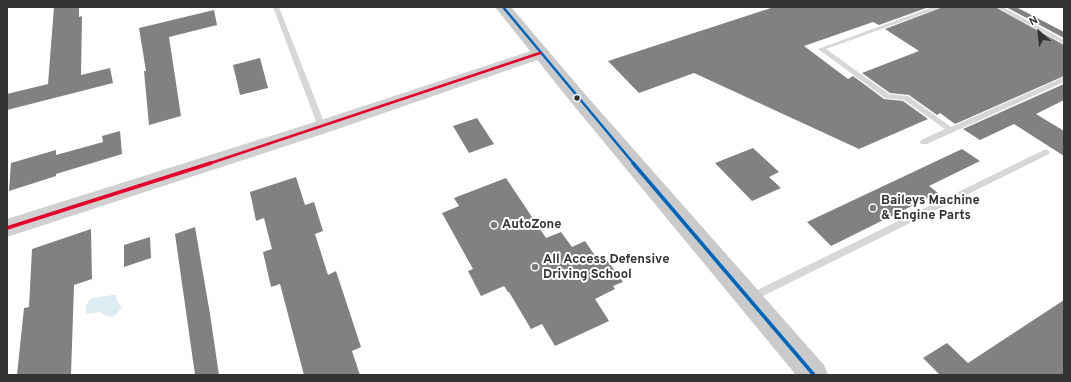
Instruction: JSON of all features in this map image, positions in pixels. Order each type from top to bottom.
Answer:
[{"type":"main road","points":[[503,7],[540,53],[814,375]]},
{"type":"main road","points":[[7,228],[322,127],[540,53]]},
{"type":"lane","points":[[276,7],[322,127]]},
{"type":"lane","points":[[939,7],[822,49],[887,96],[906,98],[951,130]]},
{"type":"lane","points":[[999,7],[1064,42]]},
{"type":"lane","points":[[924,142],[1064,79]]},
{"type":"lane","points":[[749,299],[1046,152]]},
{"type":"shaded area","points":[[116,295],[117,301],[122,307],[116,315],[110,317],[99,312],[86,314],[86,306],[93,298]]},
{"type":"building","points":[[54,7],[79,7],[79,17],[82,16],[81,75],[110,68],[113,83],[7,110],[7,94],[48,84]]},
{"type":"building","points":[[774,7],[929,7],[879,25],[873,22],[804,46],[848,79],[853,76],[884,99],[903,101],[928,119],[859,149],[694,73],[639,93],[608,61]]},
{"type":"building","points":[[943,7],[995,7],[1064,45],[1064,76],[955,124],[940,113],[937,115],[909,95],[890,93],[862,73],[919,51],[885,29]]},
{"type":"building","points":[[1006,7],[1016,7],[1064,32],[1064,38]]},
{"type":"building","points":[[214,10],[217,25],[169,37],[181,116],[149,125],[144,71],[146,71],[139,28]]},
{"type":"building","points":[[260,58],[268,88],[240,95],[233,65]]},
{"type":"building","points":[[1064,84],[1064,100],[1036,114],[1064,131],[1064,156],[1014,124],[980,140],[963,129]]},
{"type":"building","points":[[477,118],[494,144],[469,153],[453,126]]},
{"type":"building","points":[[120,131],[122,154],[56,174],[56,176],[9,191],[11,163],[56,150],[56,155],[103,142],[102,136]]},
{"type":"building","points":[[753,148],[779,172],[769,177],[781,188],[752,201],[715,163]]},
{"type":"building","name":"Baileys Machine & Engine Parts","points":[[962,149],[980,161],[929,186],[938,193],[831,246],[807,222]]},
{"type":"building","points":[[296,177],[305,205],[314,202],[323,231],[315,234],[328,275],[336,271],[361,347],[352,351],[360,375],[304,375],[280,284],[271,287],[263,252],[272,249],[264,218],[256,221],[250,192]]},
{"type":"building","points":[[506,178],[546,238],[561,232],[572,247],[585,241],[600,263],[607,260],[623,282],[613,286],[615,289],[595,299],[609,321],[555,346],[542,324],[531,329],[504,286],[481,296],[468,271],[473,269],[442,213],[459,206],[454,198]]},
{"type":"building","points":[[195,227],[219,375],[195,375],[175,234]]},
{"type":"building","points":[[91,229],[92,279],[74,285],[71,375],[17,375],[24,308],[29,307],[32,249]]},
{"type":"building","points":[[150,237],[151,258],[124,267],[124,245]]},
{"type":"building","points":[[1064,300],[1064,375],[940,375],[923,358],[947,343],[968,363]]},
{"type":"transit line","points":[[503,7],[577,97],[814,375]]},
{"type":"transit line","points":[[7,228],[322,127],[540,53]]},
{"type":"place","name":"Baileys Machine & Engine Parts","points":[[873,208]]},
{"type":"place","name":"AutoZone","points":[[494,225]]},
{"type":"place","name":"All Access Defensive Driving School","points":[[535,267]]}]
